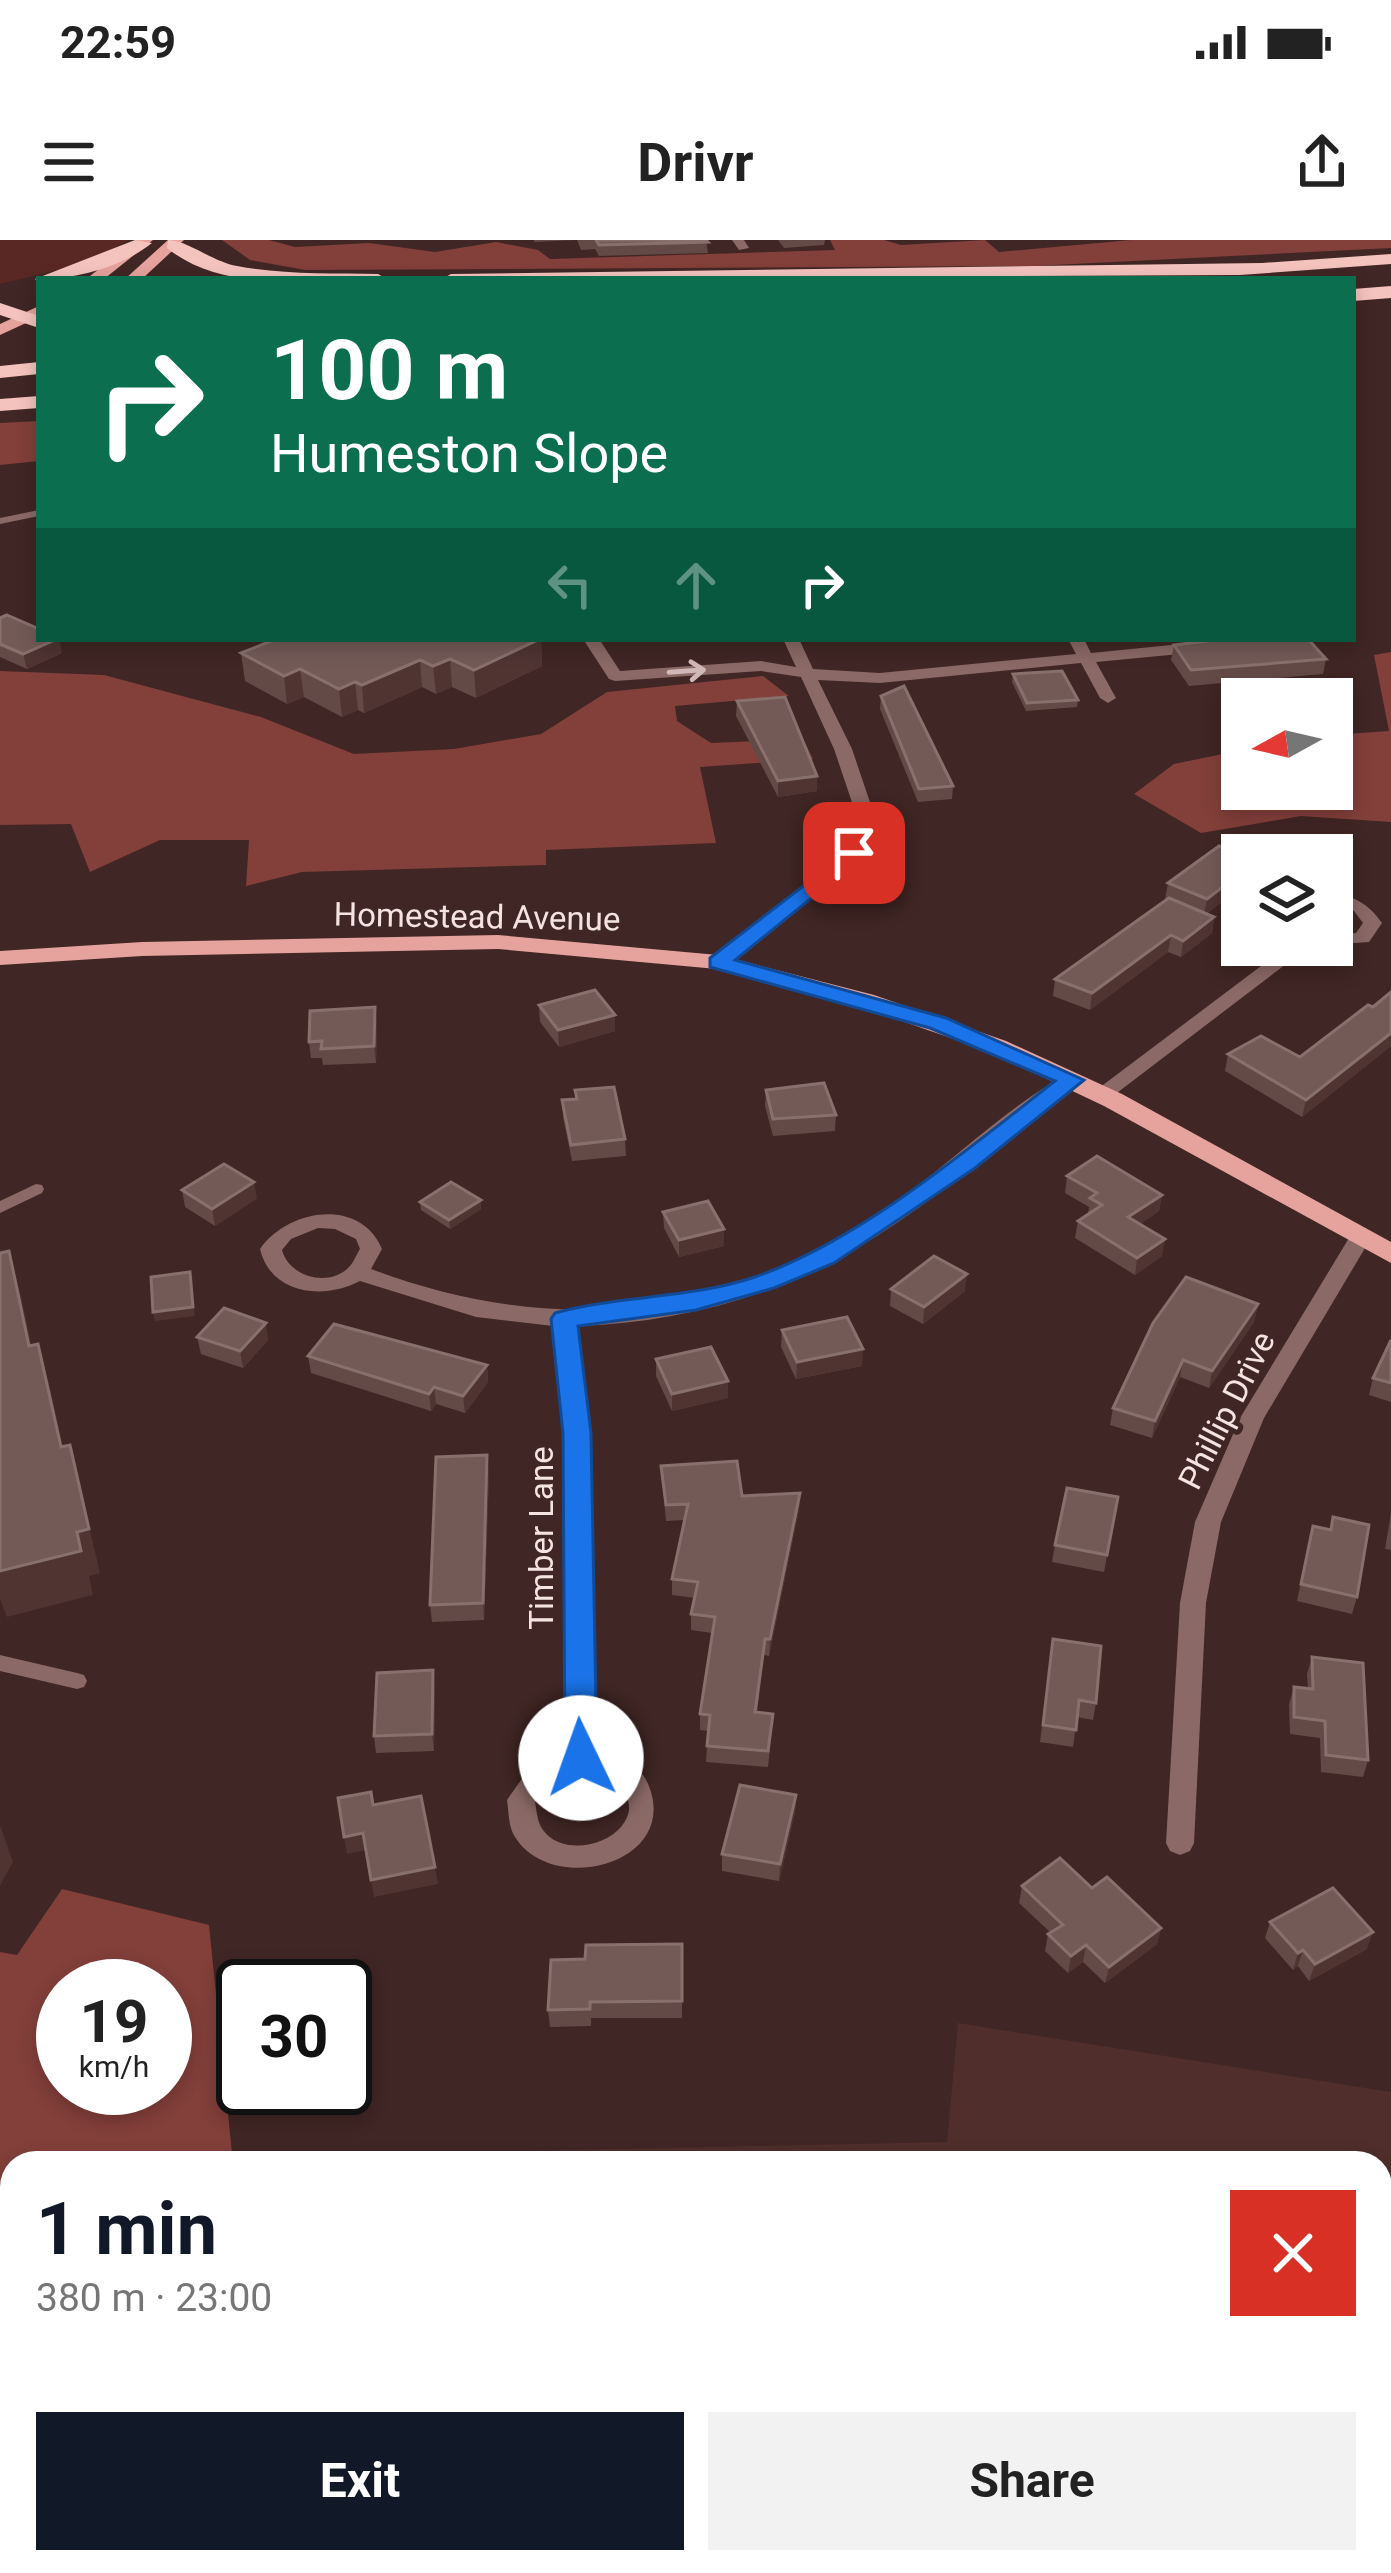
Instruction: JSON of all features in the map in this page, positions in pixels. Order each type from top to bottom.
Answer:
[{"type":"highway","points":[[54,276],[93,266],[144,241]]},
{"type":"highway","points":[[175,242],[186,257],[239,271],[326,276]]},
{"type":"highway","points":[[1169,276],[1391,259]]},
{"type":"highway","points":[[672,276],[1260,268]]},
{"type":"highway","points":[[1356,295],[1391,292]]},
{"type":"highway","points":[[0,309],[36,323]]},
{"type":"highway","points":[[5,371],[36,368]]},
{"type":"highway","points":[[0,406],[36,402]]},
{"type":"main road","points":[[98,276],[144,241]]},
{"type":"main road","points":[[136,276],[175,242]]},
{"type":"main road","points":[[0,330],[36,324]]},
{"type":"main road","name":"Homestead Avenue","points":[[0,958],[142,949],[498,942],[718,962],[938,1023],[1072,1080],[1391,1255]]},
{"type":"street","points":[[593,642],[615,676],[761,666],[832,677],[880,678],[1223,645]]},
{"type":"street","points":[[718,962],[854,853],[869,826],[863,800],[792,642]]},
{"type":"street","points":[[1078,642],[1108,698]]},
{"type":"street","points":[[1353,904],[1373,923],[1362,938],[1353,939]]},
{"type":"street","points":[[1102,1095],[1273,966]]},
{"type":"street","points":[[358,1271],[460,1305],[564,1319],[714,1297],[825,1257],[966,1162],[1072,1080]]},
{"type":"street","name":"Phillip Drive","points":[[1180,1843],[1192,1604],[1208,1522],[1252,1418],[1360,1238]]},
{"type":"street","name":"Timber Lane","points":[[564,1319],[577,1433],[581,1758]]},
{"type":"lane","points":[[0,521],[36,514]]},
{"type":"lane","points":[[0,1208],[36,1190]]},
{"type":"lane","points":[[0,1663],[77,1681]]},
{"type":"shaded area","points":[[0,240],[129,240],[86,263],[0,284]]},
{"type":"shaded area","points":[[222,240],[269,240],[295,247],[369,243],[435,252],[496,242],[538,250],[550,259],[835,250],[830,240],[884,240],[901,245],[985,240],[999,252],[1131,240],[1391,240],[1391,248],[1034,266],[305,270],[250,260]]},
{"type":"shaded area","points":[[36,421],[36,461],[0,465],[0,423]]},
{"type":"shaded area","points":[[1391,652],[1391,822],[1301,816],[1201,833],[1134,794],[1174,764],[1221,754],[1221,810],[1353,810],[1353,734],[1389,731],[1374,655]]},
{"type":"shaded area","points":[[0,671],[104,675],[261,717],[354,754],[454,749],[541,734],[607,692],[763,676],[789,696],[675,706],[677,721],[711,743],[803,739],[813,759],[700,767],[716,843],[546,850],[546,865],[302,872],[246,886],[249,840],[160,840],[90,872],[71,824],[0,825]]},
{"type":"shaded area","points":[[62,1889],[209,1925],[216,1994],[216,2115],[228,2115],[232,2151],[0,2151],[0,1952],[17,1955]]},
{"type":"shaded area","points":[[958,2023],[1391,2092],[1391,2151],[519,2151],[947,2142]]},
{"type":"building","points":[[596,240],[706,240],[708,242],[599,245]]},
{"type":"building","points":[[7,615],[36,628],[36,642],[50,642],[23,654],[0,644],[0,618]]},
{"type":"building","points":[[268,642],[534,642],[474,670],[450,659],[433,666],[420,660],[362,685],[355,682],[339,689],[300,669],[284,676],[241,653]]},
{"type":"building","points":[[1311,642],[1326,659],[1191,670],[1174,645]]},
{"type":"building","points":[[1062,671],[1078,700],[1027,703],[1013,674]]},
{"type":"building","points":[[904,686],[953,786],[919,789],[881,696]]},
{"type":"building","points":[[785,697],[817,776],[778,781],[737,701]]},
{"type":"building","points":[[1221,847],[1221,888],[1207,899],[1168,883]]},
{"type":"building","points":[[1169,898],[1214,917],[1183,941],[1171,935],[1092,993],[1055,979]]},
{"type":"building","points":[[595,990],[615,1015],[558,1030],[539,1005]]},
{"type":"building","points":[[1391,992],[1391,1033],[1306,1100],[1228,1054],[1261,1036],[1300,1057]]},
{"type":"building","points":[[375,1007],[374,1046],[321,1049],[322,1041],[309,1042],[310,1011]]},
{"type":"building","points":[[824,1083],[836,1115],[773,1119],[766,1090]]},
{"type":"building","points":[[614,1087],[625,1139],[571,1145],[562,1100],[577,1099],[575,1090]]},
{"type":"building","points":[[1097,1156],[1162,1195],[1128,1217],[1165,1239],[1137,1258],[1078,1221],[1102,1205],[1090,1198],[1097,1193],[1067,1176]]},
{"type":"building","points":[[224,1164],[254,1182],[212,1209],[182,1190]]},
{"type":"building","points":[[451,1182],[481,1200],[449,1220],[420,1202]]},
{"type":"building","points":[[708,1201],[724,1229],[679,1240],[663,1212]]},
{"type":"building","points":[[9,1251],[29,1346],[38,1344],[61,1447],[70,1445],[89,1529],[77,1532],[81,1551],[0,1571],[0,1253]]},
{"type":"building","points":[[934,1256],[967,1274],[924,1307],[891,1289]]},
{"type":"building","points":[[190,1272],[193,1307],[153,1312],[151,1277]]},
{"type":"building","points":[[1186,1277],[1258,1304],[1212,1371],[1183,1360],[1155,1421],[1113,1408],[1153,1323]]},
{"type":"building","points":[[224,1308],[266,1323],[240,1351],[197,1337]]},
{"type":"building","points":[[847,1317],[863,1349],[797,1362],[782,1330]]},
{"type":"building","points":[[334,1324],[487,1365],[463,1396],[434,1387],[429,1394],[308,1356]]},
{"type":"building","points":[[1391,1340],[1391,1383],[1373,1378]]},
{"type":"building","points":[[711,1347],[728,1381],[672,1394],[656,1359]]},
{"type":"building","points":[[487,1455],[483,1603],[430,1605],[436,1457]]},
{"type":"building","points":[[737,1461],[742,1496],[800,1493],[770,1639],[765,1639],[755,1712],[773,1714],[768,1751],[707,1746],[710,1715],[700,1714],[715,1617],[691,1614],[698,1582],[672,1579],[688,1504],[666,1505],[661,1466]]},
{"type":"building","points":[[1067,1488],[1118,1497],[1107,1555],[1055,1545]]},
{"type":"building","points":[[1333,1517],[1369,1525],[1357,1597],[1301,1584],[1313,1526],[1331,1530]]},
{"type":"building","points":[[1053,1639],[1101,1646],[1096,1703],[1079,1700],[1076,1730],[1043,1725]]},
{"type":"building","points":[[1312,1657],[1363,1663],[1368,1760],[1326,1755],[1325,1721],[1294,1717],[1294,1687],[1313,1689]]},
{"type":"building","points":[[433,1670],[432,1734],[374,1736],[377,1673]]},
{"type":"building","points":[[740,1785],[796,1795],[780,1864],[722,1854]]},
{"type":"building","points":[[371,1792],[373,1805],[421,1796],[435,1867],[371,1880],[363,1833],[344,1837],[338,1798]]},
{"type":"building","points":[[1060,1858],[1092,1888],[1107,1877],[1161,1928],[1109,1967],[1086,1945],[1071,1956],[1048,1934],[1063,1925],[1022,1886]]},
{"type":"building","points":[[1333,1888],[1373,1932],[1315,1964],[1270,1922]]},
{"type":"building","points":[[682,1944],[682,2001],[590,2002],[590,2009],[548,2010],[551,1960],[585,1959],[586,1945]]},
{"type":"route","points":[[581,1758],[577,1433],[564,1319],[622,1314],[731,1293],[825,1257],[966,1162],[1072,1080],[938,1023],[718,962],[854,853]]}]
